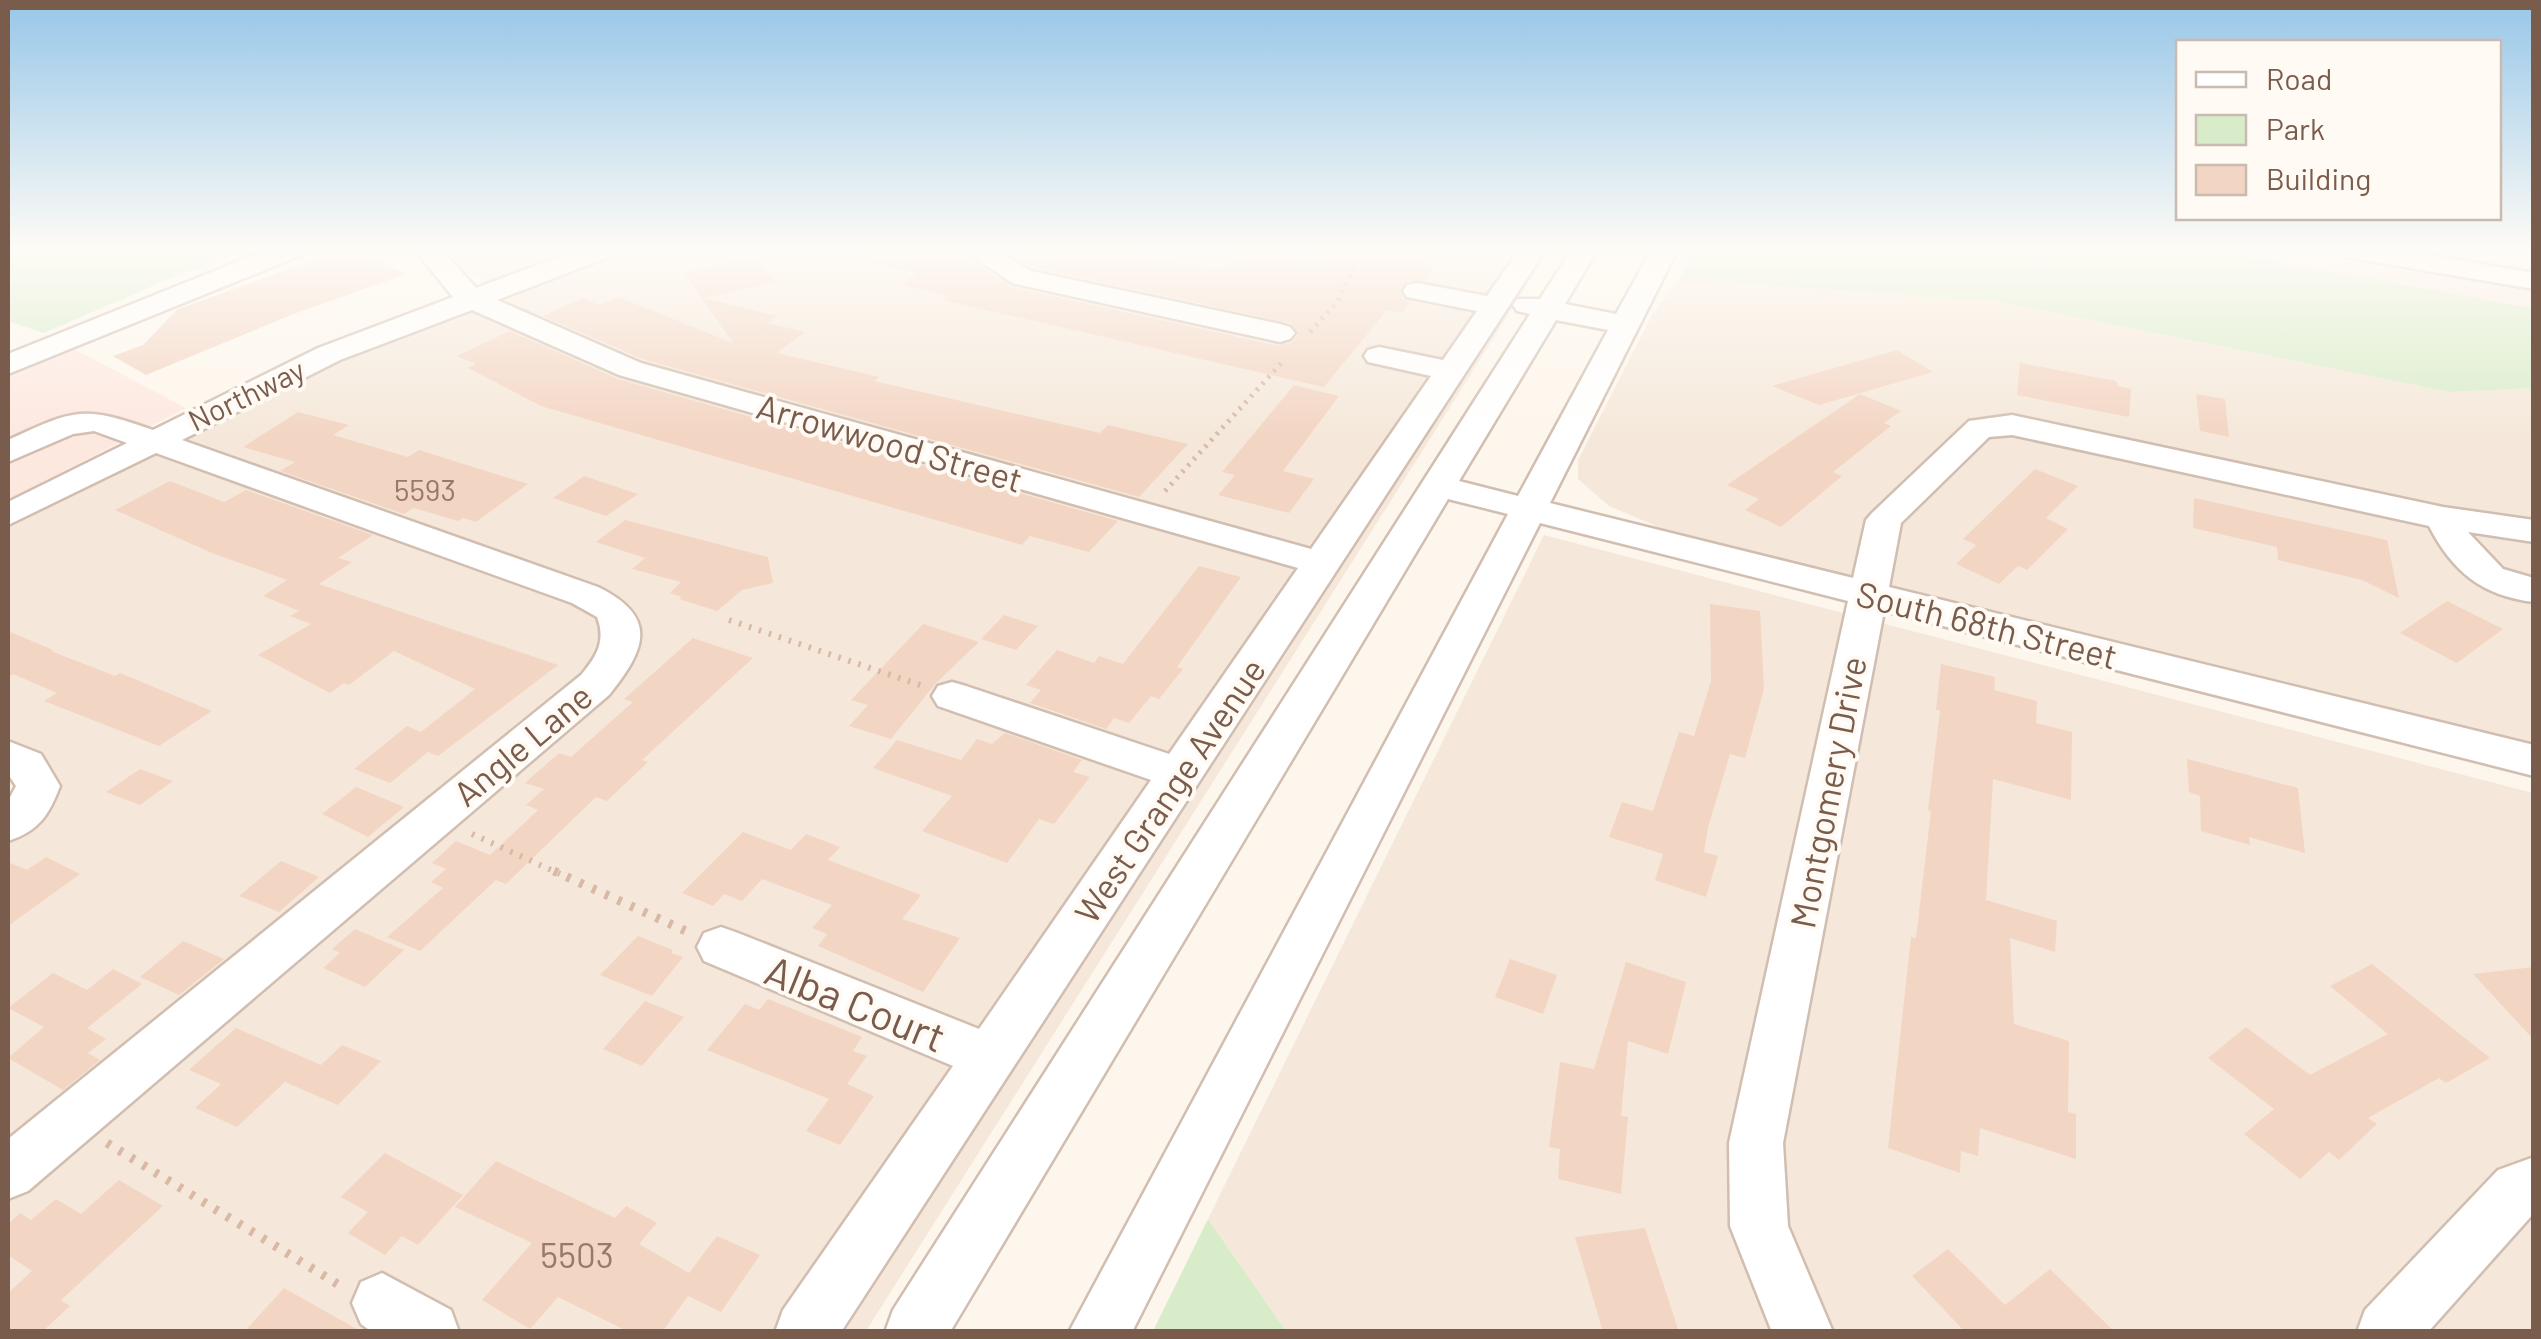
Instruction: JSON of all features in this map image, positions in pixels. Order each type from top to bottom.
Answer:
[{"type":"street","points":[[8,364],[138,311]]},
{"type":"street","name":"Northway","points":[[8,515],[329,354],[436,311]]},
{"type":"street","name":"Arrowwood Street","points":[[500,311],[630,369],[1320,564]]},
{"type":"street","points":[[1170,311],[1293,340]]},
{"type":"street","name":"West Grange Avenue","points":[[804,1332],[1490,311]]},
{"type":"street","name":"West Grange Avenue","points":[[915,1332],[1548,311]]},
{"type":"street","points":[[1557,311],[1626,325]]},
{"type":"street","points":[[1098,1332],[1633,311]]},
{"type":"street","points":[[1378,356],[1450,371]]},
{"type":"street","points":[[8,452],[82,420],[97,420],[155,438]]},
{"type":"street","name":"Montgomery Drive","points":[[1803,1332],[1759,1226],[1756,1143],[1884,520],[1980,428],[2012,425],[2443,518],[2534,531]]},
{"type":"street","name":"Angle Lane","points":[[8,1173],[595,684],[619,656],[622,636],[612,609],[566,588],[155,438]]},
{"type":"street","points":[[1556,459],[1583,496],[1655,539]]},
{"type":"street","name":"South 68th Street","points":[[1441,487],[2534,761]]},
{"type":"street","points":[[2443,518],[2458,548],[2478,572],[2521,590],[2534,590]]},
{"type":"street","points":[[952,696],[1181,774]]},
{"type":"street","points":[[8,756],[26,765],[38,786],[29,810],[8,824]]},
{"type":"street","name":"Alba Court","points":[[722,947],[990,1057]]},
{"type":"street","points":[[2387,1332],[2518,1189],[2534,1183]]},
{"type":"path","points":[[1145,513],[1293,340],[1326,311]]},
{"type":"path","points":[[728,620],[952,696]]},
{"type":"path","points":[[434,817],[722,947]]},
{"type":"path","points":[[71,1120],[345,1288],[406,1317]]},
{"type":"shaded area","points":[[439,311],[1510,311],[866,1331],[8,1332],[8,824],[29,809],[26,765],[8,756],[8,515],[155,439]]},
{"type":"shaded area","points":[[2047,311],[2450,392],[2533,388],[2533,744],[1663,529],[1609,506],[1578,479],[1578,460],[1653,313]]},
{"type":"shaded area","points":[[68,346],[186,408],[8,500],[8,373]]},
{"type":"shaded area","points":[[1544,535],[2533,793],[2533,1331],[1286,1331],[1208,1219]]},
{"type":"green space","points":[[8,311],[94,311],[44,333],[8,321]]},
{"type":"green space","points":[[2047,311],[2533,311],[2533,388],[2450,392]]},
{"type":"green space","points":[[1208,1219],[1286,1331],[1153,1331]]},
{"type":"building","points":[[176,311],[301,311],[146,375],[113,356],[143,345]]},
{"type":"building","points":[[553,311],[654,311],[733,343],[711,311],[758,311],[777,316],[767,323],[805,332],[777,353],[879,377],[874,381],[1100,433],[1108,425],[1188,444],[1139,497],[642,359],[543,316]]},
{"type":"building","points":[[993,311],[1122,311],[1279,346],[1291,343],[1298,335],[1291,323],[1238,311],[1386,311],[1324,387]]},
{"type":"building","points":[[510,331],[618,379],[1118,521],[1089,552],[1030,536],[1022,545],[541,406],[468,368],[476,364],[457,356]]},
{"type":"building","points":[[1897,350],[1933,372],[1819,405],[1772,386]]},
{"type":"building","points":[[2020,363],[2116,381],[2118,386],[2131,389],[2129,417],[2017,395]]},
{"type":"building","points":[[1294,385],[1339,396],[1283,471],[1314,479],[1289,513],[1218,495],[1235,475],[1222,472]]},
{"type":"building","points":[[1860,394],[1901,411],[1884,423],[1891,426],[1833,472],[1842,476],[1781,527],[1745,510],[1759,499],[1727,485]]},
{"type":"building","points":[[2196,394],[2225,399],[2229,437],[2200,431]]},
{"type":"building","points":[[298,412],[349,425],[333,435],[408,457],[419,450],[528,484],[476,522],[414,508],[404,514],[280,471],[295,462],[243,447]]},
{"type":"building","points":[[2035,469],[2078,486],[2046,518],[2068,529],[2027,570],[2018,566],[1999,584],[1956,564],[1976,545],[1963,539]]},
{"type":"building","points":[[584,476],[638,494],[606,516],[553,498]]},
{"type":"building","points":[[170,481],[224,502],[246,490],[373,535],[338,558],[352,562],[319,584],[558,665],[438,756],[428,752],[390,783],[354,769],[407,726],[421,732],[475,689],[394,651],[349,685],[344,683],[330,693],[258,655],[311,624],[290,616],[299,611],[263,596],[287,580],[212,553],[115,510]]},
{"type":"building","points":[[2194,498],[2387,540],[2399,598],[2362,580],[2278,560],[2277,547],[2193,528]]},
{"type":"building","points":[[625,520],[768,557],[773,583],[742,590],[717,611],[679,599],[682,597],[670,593],[681,582],[632,569],[645,558],[596,542]]},
{"type":"building","points":[[1199,566],[1241,577],[1177,667],[1183,669],[1159,699],[1151,696],[1129,723],[1114,718],[1106,729],[1030,703],[1041,690],[1026,685],[1057,650],[1094,663],[1099,656],[1123,664]]},
{"type":"building","points":[[2447,601],[2503,629],[2457,663],[2400,633]]},
{"type":"building","points":[[1710,604],[1760,611],[1764,689],[1745,758],[1730,754],[1708,828],[1704,852],[1718,856],[1706,897],[1655,880],[1663,854],[1609,837],[1622,802],[1653,811],[1679,732],[1694,736],[1711,681]]},
{"type":"building","points":[[1004,615],[1038,626],[1016,650],[981,639]]},
{"type":"building","points":[[923,624],[979,642],[935,684],[891,739],[849,726],[868,705],[851,700]]},
{"type":"building","points":[[8,631],[212,711],[159,746],[44,701],[57,693],[13,674],[8,678]]},
{"type":"building","points":[[693,638],[753,658],[642,760],[648,762],[607,801],[596,797],[506,884],[496,880],[420,951],[387,937],[443,888],[431,882],[446,869],[432,863],[456,841],[490,855],[538,810],[526,805],[544,789],[525,783],[559,753],[571,757],[633,702],[624,699]]},
{"type":"building","points":[[1941,664],[1995,677],[1994,690],[2037,701],[2036,723],[2072,732],[2071,800],[1993,779],[1986,900],[2057,921],[2055,952],[2010,938],[2014,1024],[2069,1041],[2068,1112],[2076,1114],[2076,1159],[1980,1128],[1978,1156],[1961,1151],[1960,1173],[1888,1148],[1911,937],[1916,938],[1931,811],[1928,810],[1940,711],[1936,710]]},
{"type":"building","points":[[1005,733],[1082,760],[1073,772],[1090,777],[1054,824],[1039,819],[1007,863],[922,831],[952,796],[873,768],[897,740],[961,760],[977,739],[992,744]]},
{"type":"building","points":[[2187,759],[2298,788],[2305,853],[2249,837],[2250,845],[2201,831],[2200,796],[2189,792]]},
{"type":"building","points":[[140,769],[173,781],[140,805],[106,792]]},
{"type":"building","points":[[356,787],[404,807],[368,837],[322,814]]},
{"type":"building","points":[[743,832],[791,850],[806,834],[840,847],[828,860],[921,895],[902,919],[960,938],[923,992],[818,946],[827,934],[812,928],[832,905],[762,879],[742,901],[724,894],[713,906],[682,893]]},
{"type":"building","points":[[46,857],[80,874],[8,926],[8,862],[27,870]]},
{"type":"building","points":[[281,861],[319,877],[279,912],[239,896]]},
{"type":"building","points":[[355,929],[404,950],[365,987],[323,968],[340,953],[332,949]]},
{"type":"building","points":[[638,936],[683,957],[652,996],[600,975]]},
{"type":"building","points":[[183,941],[224,959],[179,995],[140,977]]},
{"type":"building","points":[[1510,959],[1557,975],[1543,1014],[1495,997]]},
{"type":"building","points":[[1626,962],[1686,982],[1668,1054],[1628,1041],[1621,1116],[1628,1117],[1621,1194],[1558,1179],[1560,1149],[1549,1147],[1560,1062],[1594,1069]]},
{"type":"building","points":[[2372,964],[2490,1058],[2446,1083],[2439,1078],[2368,1118],[2377,1124],[2339,1160],[2329,1152],[2300,1179],[2244,1134],[2274,1109],[2208,1058],[2246,1027],[2310,1075],[2388,1034],[2330,986]]},
{"type":"building","points":[[2534,967],[2534,1040],[2473,974]]},
{"type":"building","points":[[113,969],[142,984],[87,1028],[106,1039],[88,1053],[100,1060],[63,1090],[8,1058],[44,1027],[8,1008],[53,973],[87,990]]},
{"type":"building","points":[[768,999],[862,1037],[853,1051],[867,1056],[847,1084],[874,1096],[840,1145],[806,1131],[829,1099],[707,1050],[745,1004],[759,1010]]},
{"type":"building","points":[[645,1001],[684,1017],[642,1066],[603,1049]]},
{"type":"building","points":[[236,1028],[321,1065],[342,1045],[381,1061],[338,1105],[285,1082],[237,1127],[195,1108],[221,1084],[189,1070]]},
{"type":"building","points":[[385,1153],[463,1195],[418,1245],[402,1236],[385,1255],[348,1233],[368,1212],[341,1197]]},
{"type":"building","points":[[496,1161],[615,1218],[626,1206],[657,1223],[639,1244],[689,1273],[717,1236],[760,1255],[721,1312],[688,1296],[662,1332],[629,1332],[558,1297],[530,1329],[482,1300],[532,1243],[455,1207]]},
{"type":"building","points":[[119,1180],[163,1206],[61,1300],[70,1306],[42,1332],[8,1332],[8,1293],[32,1271],[8,1255],[8,1224],[20,1213],[31,1220],[56,1199],[81,1214]]},
{"type":"building","points":[[1645,1228],[1679,1332],[1603,1332],[1575,1237]]},
{"type":"building","points":[[1948,1249],[2005,1305],[2050,1269],[2115,1332],[1965,1332],[1912,1276]]},
{"type":"building","points":[[284,1288],[362,1332],[244,1332]]}]
